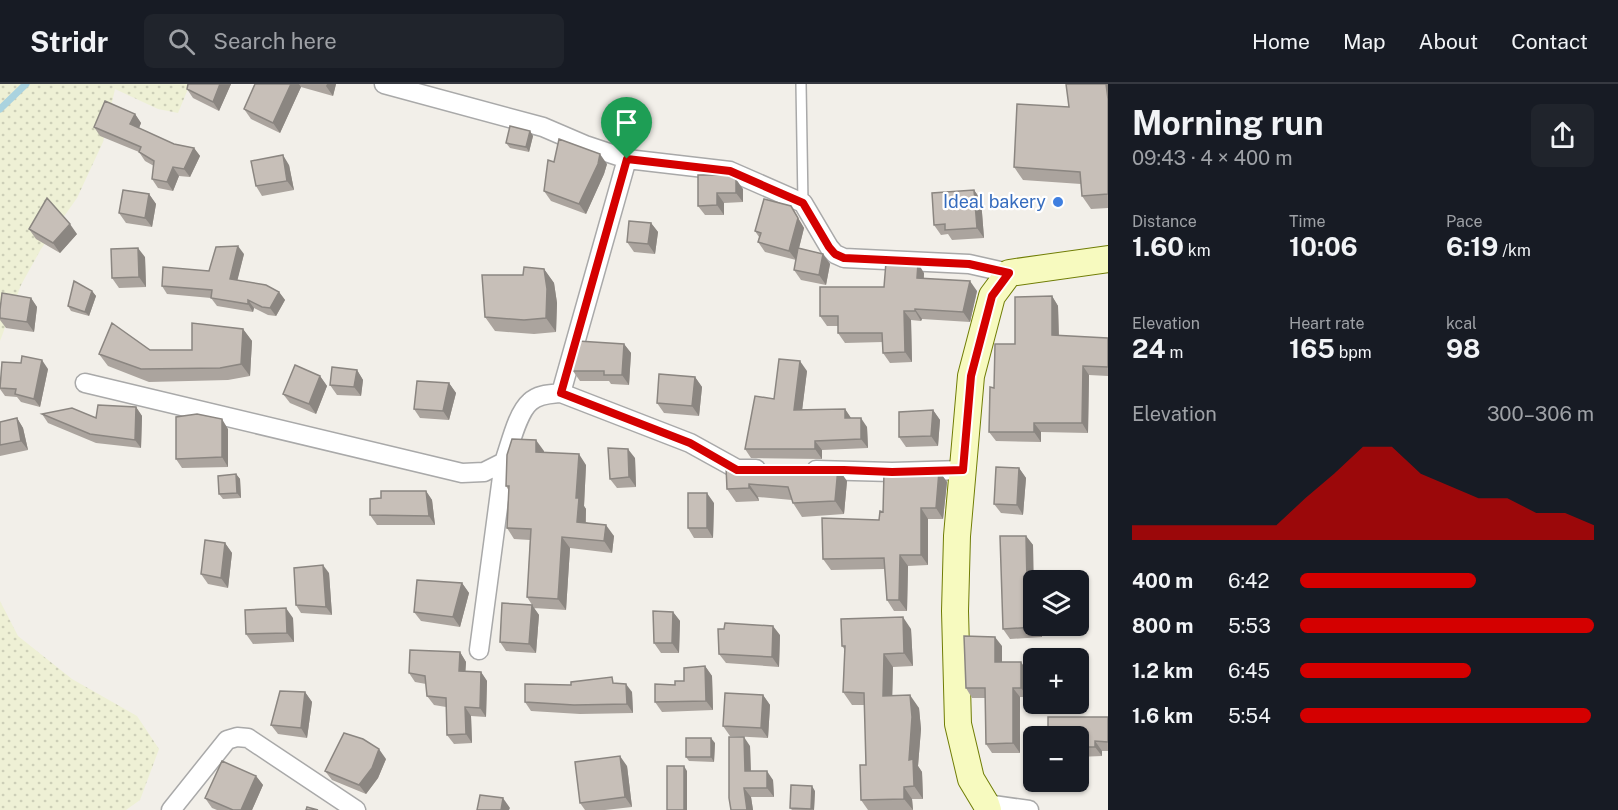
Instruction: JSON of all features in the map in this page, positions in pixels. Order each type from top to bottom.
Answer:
[{"type":"main road","points":[[987,807],[971,779],[958,724],[955,611],[957,536],[971,376],[992,296],[1009,273],[1108,259]]},
{"type":"street","points":[[384,84],[543,127],[601,152],[627,159],[730,171],[803,203],[829,247],[835,254],[844,258],[969,264],[1009,273]]},
{"type":"street","points":[[561,393],[627,159]]},
{"type":"street","points":[[85,383],[462,473],[484,472],[504,462]]},
{"type":"street","points":[[479,650],[504,462],[519,418],[530,402],[547,394],[561,393],[690,443],[737,470],[773,470]]},
{"type":"street","points":[[796,470],[892,472],[963,470]]},
{"type":"street","points":[[171,810],[227,740],[237,737],[248,738],[356,810]]},
{"type":"street","points":[[987,807],[1029,810]]},
{"type":"lane","points":[[801,84],[803,203]]},
{"type":"green space","points":[[0,84],[190,84],[178,113],[158,109],[115,89],[103,142],[77,198],[41,249],[21,285],[0,341]]},
{"type":"green space","points":[[0,601],[18,636],[72,679],[137,716],[159,749],[140,800],[126,810],[0,810]]},
{"type":"building","points":[[188,84],[220,84],[213,102],[187,89]]},
{"type":"building","points":[[255,84],[291,84],[273,123],[244,109]]},
{"type":"building","points":[[1066,84],[1106,84],[1108,194],[1082,196],[1080,172],[1014,167],[1017,104],[1069,107]]},
{"type":"building","points":[[105,101],[135,114],[130,124],[174,144],[194,148],[184,169],[173,167],[167,182],[152,179],[154,161],[139,152],[141,147],[94,127]]},
{"type":"building","points":[[510,126],[530,131],[526,147],[506,143]]},
{"type":"building","points":[[559,139],[600,154],[598,164],[579,204],[544,191],[548,160],[554,162]]},
{"type":"building","points":[[283,155],[287,181],[256,186],[251,161]]},
{"type":"building","points":[[698,175],[726,175],[736,179],[736,193],[717,193],[717,205],[698,206]]},
{"type":"building","points":[[123,190],[149,194],[145,218],[119,213]]},
{"type":"building","points":[[974,190],[977,228],[945,230],[945,224],[934,225],[932,193]]},
{"type":"building","points":[[47,198],[70,224],[53,243],[29,229]]},
{"type":"building","points":[[764,199],[791,206],[798,218],[789,251],[758,242],[761,233],[755,231]]},
{"type":"building","points":[[629,221],[651,223],[648,244],[627,242]]},
{"type":"building","points":[[238,246],[230,279],[266,285],[279,292],[270,308],[248,300],[248,304],[211,298],[212,290],[162,286],[163,267],[209,271],[216,247]]},
{"type":"building","points":[[138,248],[139,277],[112,278],[111,249]]},
{"type":"building","points":[[798,248],[823,254],[819,275],[794,270]]},
{"type":"building","points":[[886,262],[918,263],[917,278],[970,281],[963,312],[915,309],[915,311],[904,311],[905,352],[883,353],[882,333],[838,333],[838,316],[820,316],[820,287],[884,287]]},
{"type":"building","points":[[524,267],[544,269],[547,289],[546,318],[524,320],[485,317],[482,275],[523,275]]},
{"type":"building","points":[[74,281],[92,291],[85,312],[68,306]]},
{"type":"building","points":[[2,293],[31,298],[27,322],[0,318]]},
{"type":"building","points":[[1052,296],[1052,335],[1108,338],[1108,367],[1083,366],[1082,423],[1034,423],[1034,432],[989,432],[990,387],[994,388],[995,344],[1015,344],[1015,297]]},
{"type":"building","points":[[112,323],[150,350],[192,350],[192,323],[243,329],[241,364],[220,368],[141,369],[99,354]]},
{"type":"building","points":[[578,341],[624,344],[622,375],[604,375],[604,371],[573,371]]},
{"type":"building","points":[[22,356],[42,360],[34,399],[15,394],[16,389],[0,388],[2,362],[21,363]]},
{"type":"building","points":[[779,359],[800,361],[794,410],[845,409],[845,418],[861,418],[861,439],[815,441],[815,449],[745,449],[755,396],[774,399]]},
{"type":"building","points":[[295,365],[320,376],[309,404],[283,394]]},
{"type":"building","points":[[332,367],[357,370],[354,387],[330,385]]},
{"type":"building","points":[[659,374],[695,377],[692,406],[657,403]]},
{"type":"building","points":[[417,381],[449,383],[443,411],[414,409]]},
{"type":"building","points":[[98,405],[136,407],[135,440],[90,434],[42,414],[72,408],[96,418]]},
{"type":"building","points":[[933,410],[931,436],[899,437],[899,412]]},
{"type":"building","points":[[197,414],[222,419],[222,457],[176,459],[176,417]]},
{"type":"building","points":[[17,418],[21,441],[0,445],[0,422]]},
{"type":"building","points":[[512,439],[536,440],[536,452],[579,454],[577,522],[606,525],[604,541],[562,537],[558,599],[527,597],[531,529],[507,528],[509,486],[506,486],[507,455]]},
{"type":"building","points":[[608,448],[628,449],[629,477],[610,479]]},
{"type":"building","points":[[726,467],[838,468],[835,501],[793,503],[788,487],[749,484],[749,488],[727,489]]},
{"type":"building","points":[[996,467],[1019,468],[1017,505],[994,504]]},
{"type":"building","points":[[939,471],[936,508],[921,508],[921,555],[900,555],[899,600],[887,600],[884,558],[823,559],[822,518],[879,520],[880,511],[883,512],[884,472]]},
{"type":"building","points":[[236,474],[237,493],[219,494],[218,476]]},
{"type":"building","points":[[381,491],[426,491],[429,516],[370,515],[370,499],[381,498]]},
{"type":"building","points":[[688,493],[707,493],[707,528],[688,528]]},
{"type":"building","points":[[1000,536],[1026,536],[1027,570],[1023,570],[1023,628],[1003,629]]},
{"type":"building","points":[[205,540],[225,543],[221,578],[201,574]]},
{"type":"building","points":[[323,565],[326,607],[296,605],[294,568]]},
{"type":"building","points":[[417,580],[462,583],[453,617],[414,612]]},
{"type":"building","points":[[502,603],[532,605],[529,644],[500,642]]},
{"type":"building","points":[[286,608],[287,633],[246,634],[245,610]]},
{"type":"building","points":[[653,611],[673,612],[672,643],[654,643]]},
{"type":"building","points":[[903,617],[904,653],[884,654],[883,696],[910,695],[912,717],[909,760],[913,759],[914,786],[904,787],[904,799],[861,800],[860,765],[866,765],[864,693],[843,692],[845,646],[842,646],[841,619]]},
{"type":"building","points":[[725,623],[773,626],[772,657],[719,654],[718,629],[724,629]]},
{"type":"building","points":[[964,636],[995,637],[995,662],[1021,662],[1021,688],[1013,688],[1013,743],[986,744],[985,688],[966,688]]},
{"type":"building","points":[[410,650],[460,652],[459,671],[481,672],[480,708],[465,707],[466,734],[447,735],[446,698],[427,696],[425,676],[409,673]]},
{"type":"building","points":[[705,666],[706,701],[655,702],[655,684],[675,685],[675,681],[684,681],[684,668]]},
{"type":"building","points":[[612,677],[613,683],[626,684],[627,704],[574,705],[525,702],[525,684],[571,685],[571,682]]},
{"type":"building","points":[[280,691],[305,692],[301,728],[271,725]]},
{"type":"building","points":[[725,693],[763,695],[761,728],[723,726]]},
{"type":"building","points":[[1048,717],[1108,717],[1108,742],[1095,741],[1095,747],[1089,747],[1089,726],[1048,726]]},
{"type":"building","points":[[344,733],[363,739],[379,749],[372,768],[359,785],[325,771]]},
{"type":"building","points":[[729,737],[744,737],[745,771],[767,771],[767,788],[744,788],[747,810],[731,810]]},
{"type":"building","points":[[686,738],[711,738],[711,757],[686,757]]},
{"type":"building","points":[[620,756],[625,797],[580,803],[575,762]]},
{"type":"building","points":[[222,761],[256,776],[241,810],[233,810],[205,798]]},
{"type":"building","points":[[667,766],[684,766],[684,810],[667,810]]},
{"type":"building","points":[[791,785],[812,786],[811,809],[790,808]]},
{"type":"building","points":[[480,795],[503,798],[501,810],[477,810]]},
{"type":"waterway","points":[[0,109],[26,84]]},
{"type":"place","name":"Ideal bakery","points":[[1058,202]]},
{"type":"route","points":[[627,159],[730,171],[762,184],[803,203],[829,247],[835,254],[844,258],[969,264],[1009,273],[992,296],[971,376],[963,470],[892,472],[737,470],[690,443],[561,393],[627,159]]}]
